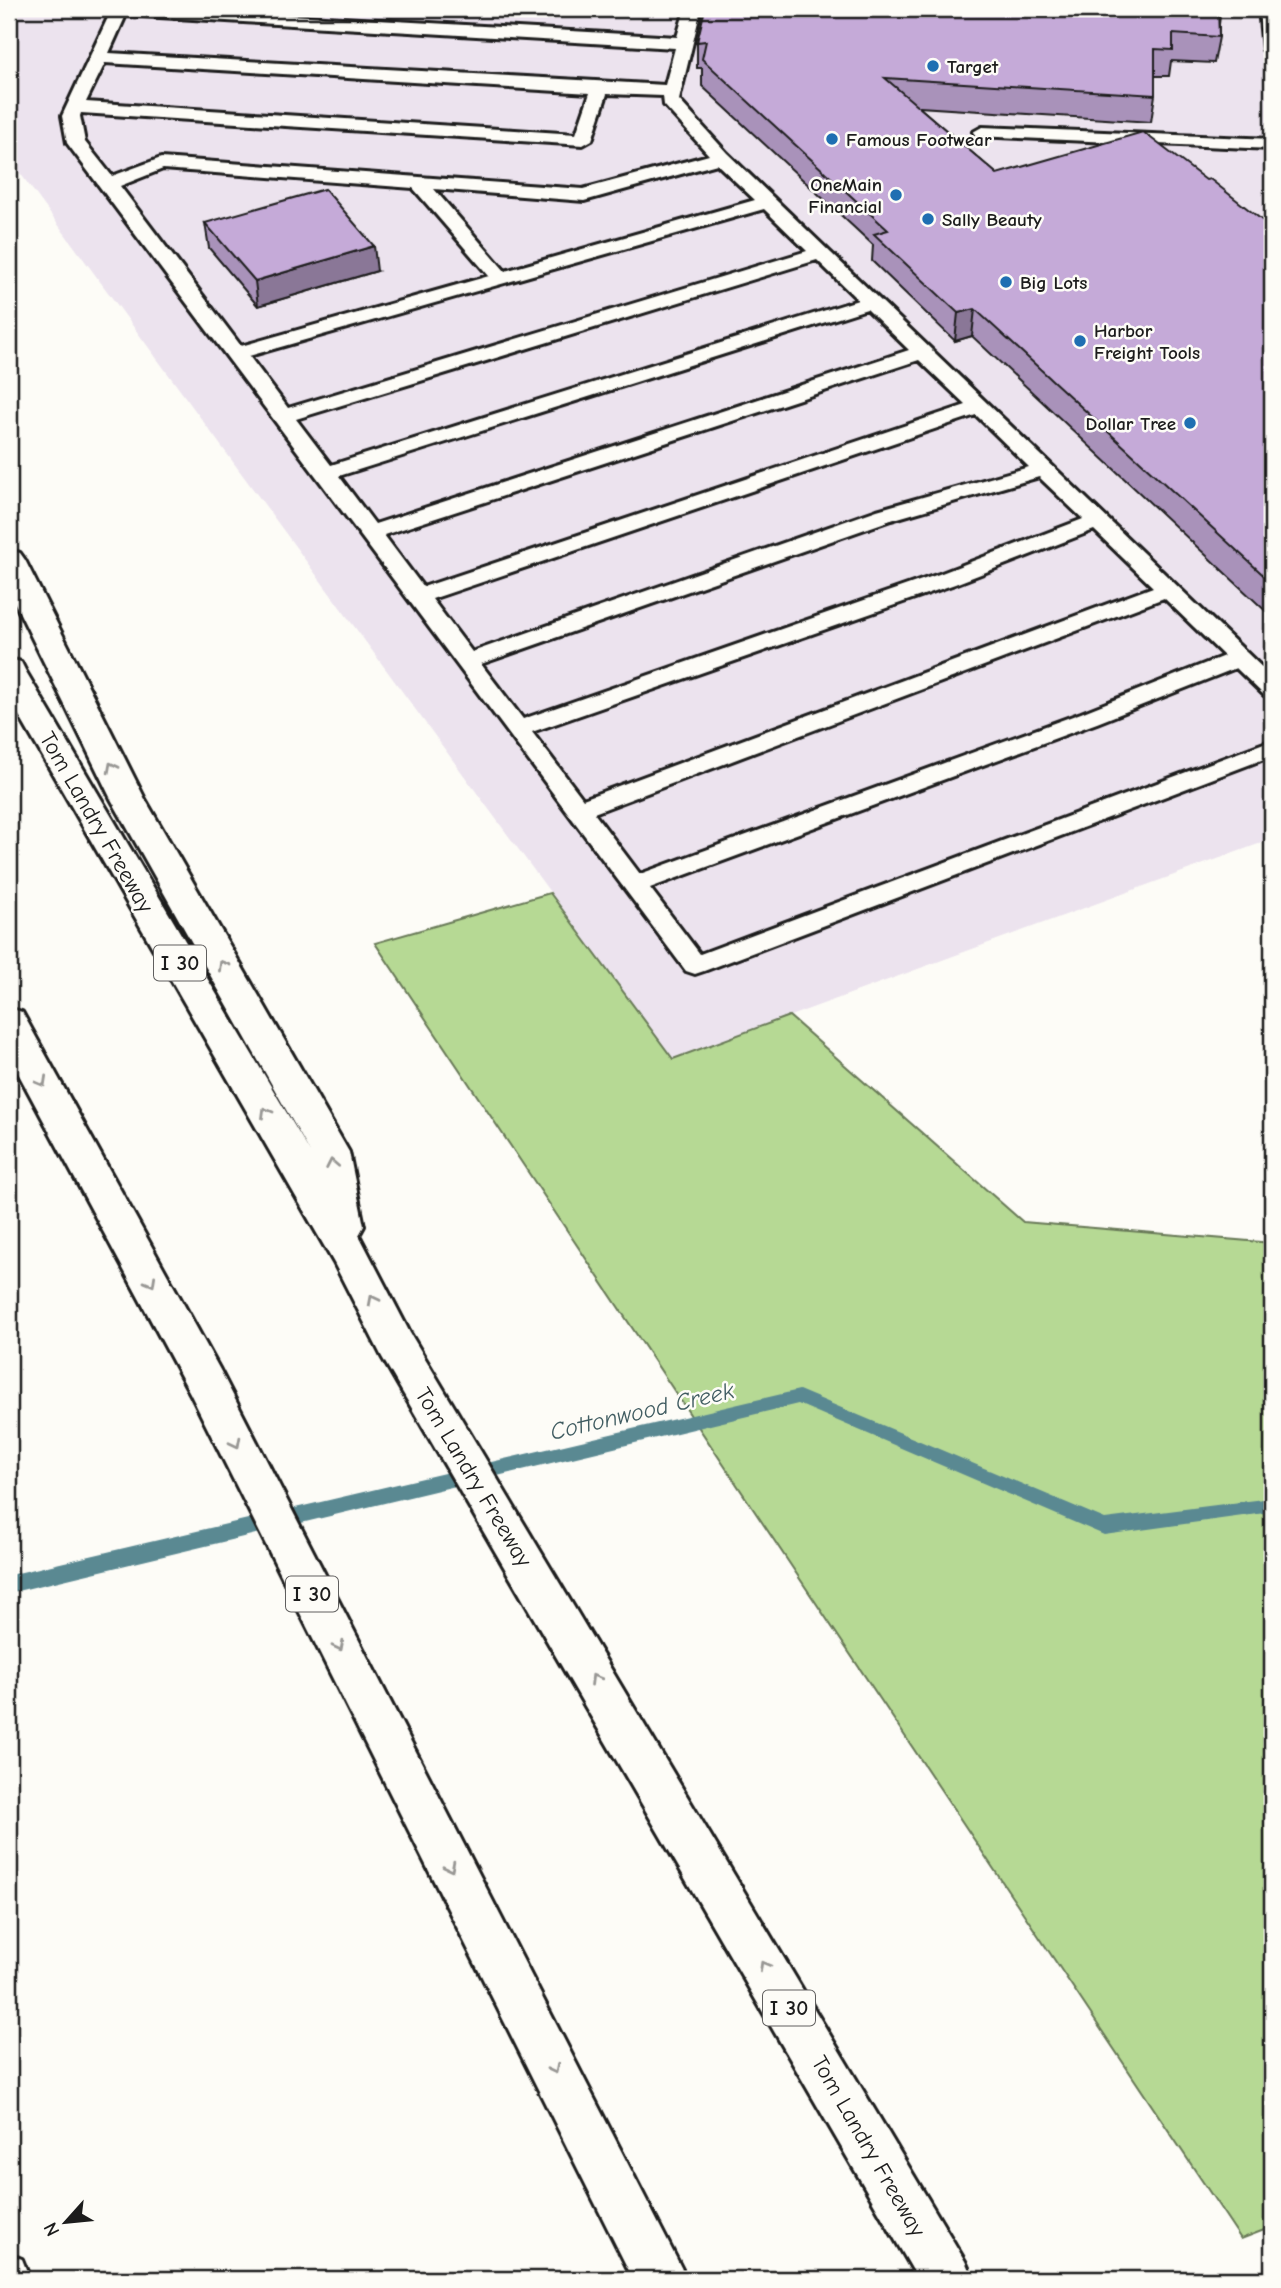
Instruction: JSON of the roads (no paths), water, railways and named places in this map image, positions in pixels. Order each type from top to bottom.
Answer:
[{"type":"highway","points":[[9,560],[128,799],[330,1152],[350,1255]]},
{"type":"highway","name":"Tom Landry Freeway","points":[[9,670],[350,1255],[396,1345],[947,2279]]},
{"type":"highway","name":"I 30","points":[[9,1022],[205,1382],[661,2279]]},
{"type":"lane","points":[[693,9],[670,101],[721,157],[1272,690]]},
{"type":"lane","points":[[1267,9],[1272,50]]},
{"type":"lane","points":[[685,43],[121,10],[71,116],[76,143],[695,965],[1272,748]]},
{"type":"lane","points":[[98,57],[672,91]]},
{"type":"lane","points":[[75,107],[583,140],[600,88]]},
{"type":"lane","points":[[982,132],[1272,144]]},
{"type":"lane","points":[[109,184],[161,163],[584,195],[721,157]]},
{"type":"lane","points":[[419,183],[502,279]]},
{"type":"lane","points":[[235,354],[768,202]]},
{"type":"lane","points":[[283,416],[820,253]]},
{"type":"lane","points":[[326,473],[871,302]]},
{"type":"lane","points":[[370,533],[923,352]]},
{"type":"lane","points":[[418,596],[980,407]]},
{"type":"lane","points":[[467,661],[884,516],[1044,469]]},
{"type":"lane","points":[[517,729],[947,579],[1098,521]]},
{"type":"lane","points":[[578,810],[1168,589]]},
{"type":"lane","points":[[634,885],[1089,718],[1240,658]]},
{"type":"lane","points":[[9,2272],[12,2279]]},
{"type":"waterway","name":"Cottonwood Creek","points":[[9,1583],[799,1397],[1104,1527],[1272,1505]]},
{"type":"place","name":"Target","points":[[933,66]]},
{"type":"place","name":"Famous Footwear","points":[[832,139]]},
{"type":"place","name":"OneMain Financial","points":[[896,195]]},
{"type":"place","name":"Sally Beauty","points":[[928,219]]},
{"type":"place","name":"Big Lots","points":[[1006,282]]},
{"type":"place","name":"Harbor Freight Tools","points":[[1080,341]]},
{"type":"place","name":"Dollar Tree","points":[[1190,423]]}]
